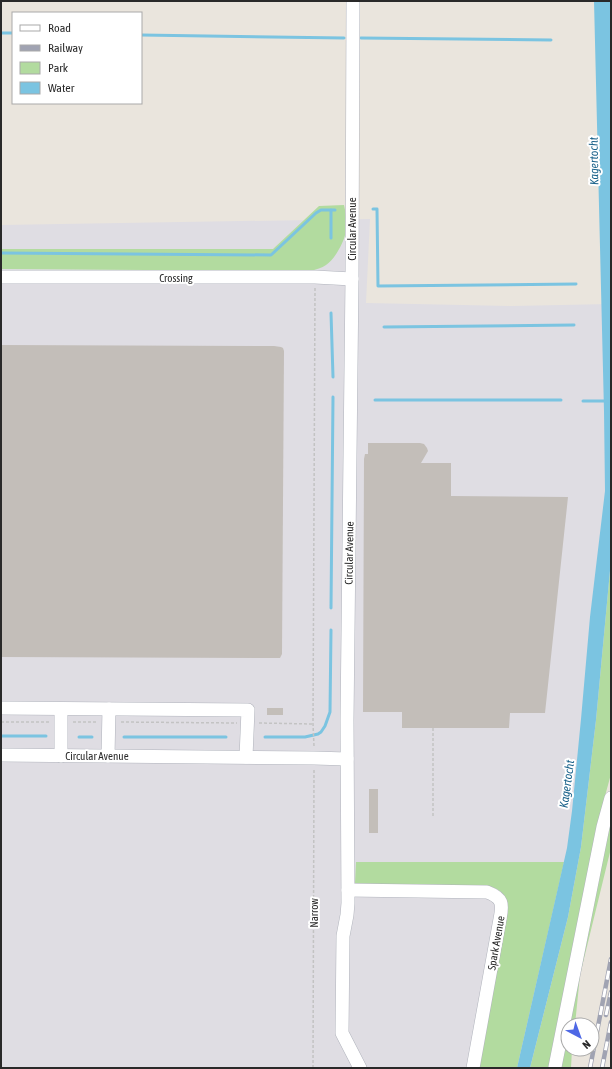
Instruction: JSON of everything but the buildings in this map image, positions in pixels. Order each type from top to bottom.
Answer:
[{"type":"street","name":"Circular Avenue","points":[[1,755],[246,757],[314,752],[347,759],[352,279],[353,1]]},
{"type":"street","name":"Crossing","points":[[1,277],[315,277],[352,279]]},
{"type":"street","points":[[1,708],[61,709],[108,716],[248,710],[246,757]]},
{"type":"street","points":[[61,709],[61,756]]},
{"type":"street","points":[[108,716],[108,756]]},
{"type":"street","points":[[347,759],[348,890],[347,915],[343,936],[342,1033],[360,1068]]},
{"type":"street","points":[[555,1068],[601,834],[611,798]]},
{"type":"street","name":"Spark Avenue","points":[[348,890],[487,892],[496,895],[501,901],[502,909],[472,1068]]},
{"type":"path","points":[[1,722],[61,722],[108,716],[247,723],[313,724],[315,277]]},
{"type":"path","name":"Narrow","points":[[313,724],[313,1068]]},
{"type":"path","points":[[433,728],[433,817]]},
{"type":"shaded area","points":[[370,219],[366,303],[512,306],[611,304],[608,495],[574,849],[524,1068],[1,1068],[1,225]]},
{"type":"green space","points":[[344,205],[346,227],[342,244],[336,254],[326,265],[311,271],[1,269],[1,249],[273,249],[319,206]]},
{"type":"green space","points":[[611,560],[611,774],[602,807],[606,823],[611,824],[611,848],[580,975],[576,1017],[560,1017],[560,1057],[572,1057],[571,1068],[530,1068],[568,917],[581,847],[596,720]]},
{"type":"green space","points":[[356,862],[564,862],[517,1068],[478,1068],[508,905],[503,894],[492,887],[358,885],[355,883]]},
{"type":"water","points":[[594,1],[610,1],[611,560],[596,720],[581,847],[568,917],[530,1068],[517,1068],[567,848],[572,811],[590,617],[605,491]]},
{"type":"waterway","points":[[1,33],[12,33]]},
{"type":"waterway","points":[[142,35],[344,38]]},
{"type":"waterway","points":[[361,38],[551,40]]},
{"type":"waterway","points":[[373,209],[377,209],[378,286],[576,284]]},
{"type":"waterway","points":[[1,253],[271,255],[316,213],[321,210],[335,210]]},
{"type":"waterway","points":[[331,210],[331,238]]},
{"type":"waterway","points":[[331,313],[333,377]]},
{"type":"waterway","points":[[384,327],[574,325]]},
{"type":"waterway","points":[[331,608],[333,397]]},
{"type":"waterway","points":[[375,400],[561,400]]},
{"type":"waterway","points":[[583,401],[611,401]]},
{"type":"waterway","points":[[265,737],[305,737],[318,734],[325,726],[330,712],[331,630]]},
{"type":"waterway","points":[[1,736],[46,736]]},
{"type":"waterway","points":[[79,737],[92,737]]},
{"type":"waterway","points":[[124,737],[226,737]]},
{"type":"railway","points":[[590,1068],[611,959]]},
{"type":"railway","points":[[606,1015],[611,992]]},
{"type":"railway","points":[[602,1068],[611,1022]]},
{"type":"water label","name":"Kagertocht","points":[[594,161]]},
{"type":"water label","name":"Kagertocht","points":[[567,784]]}]
